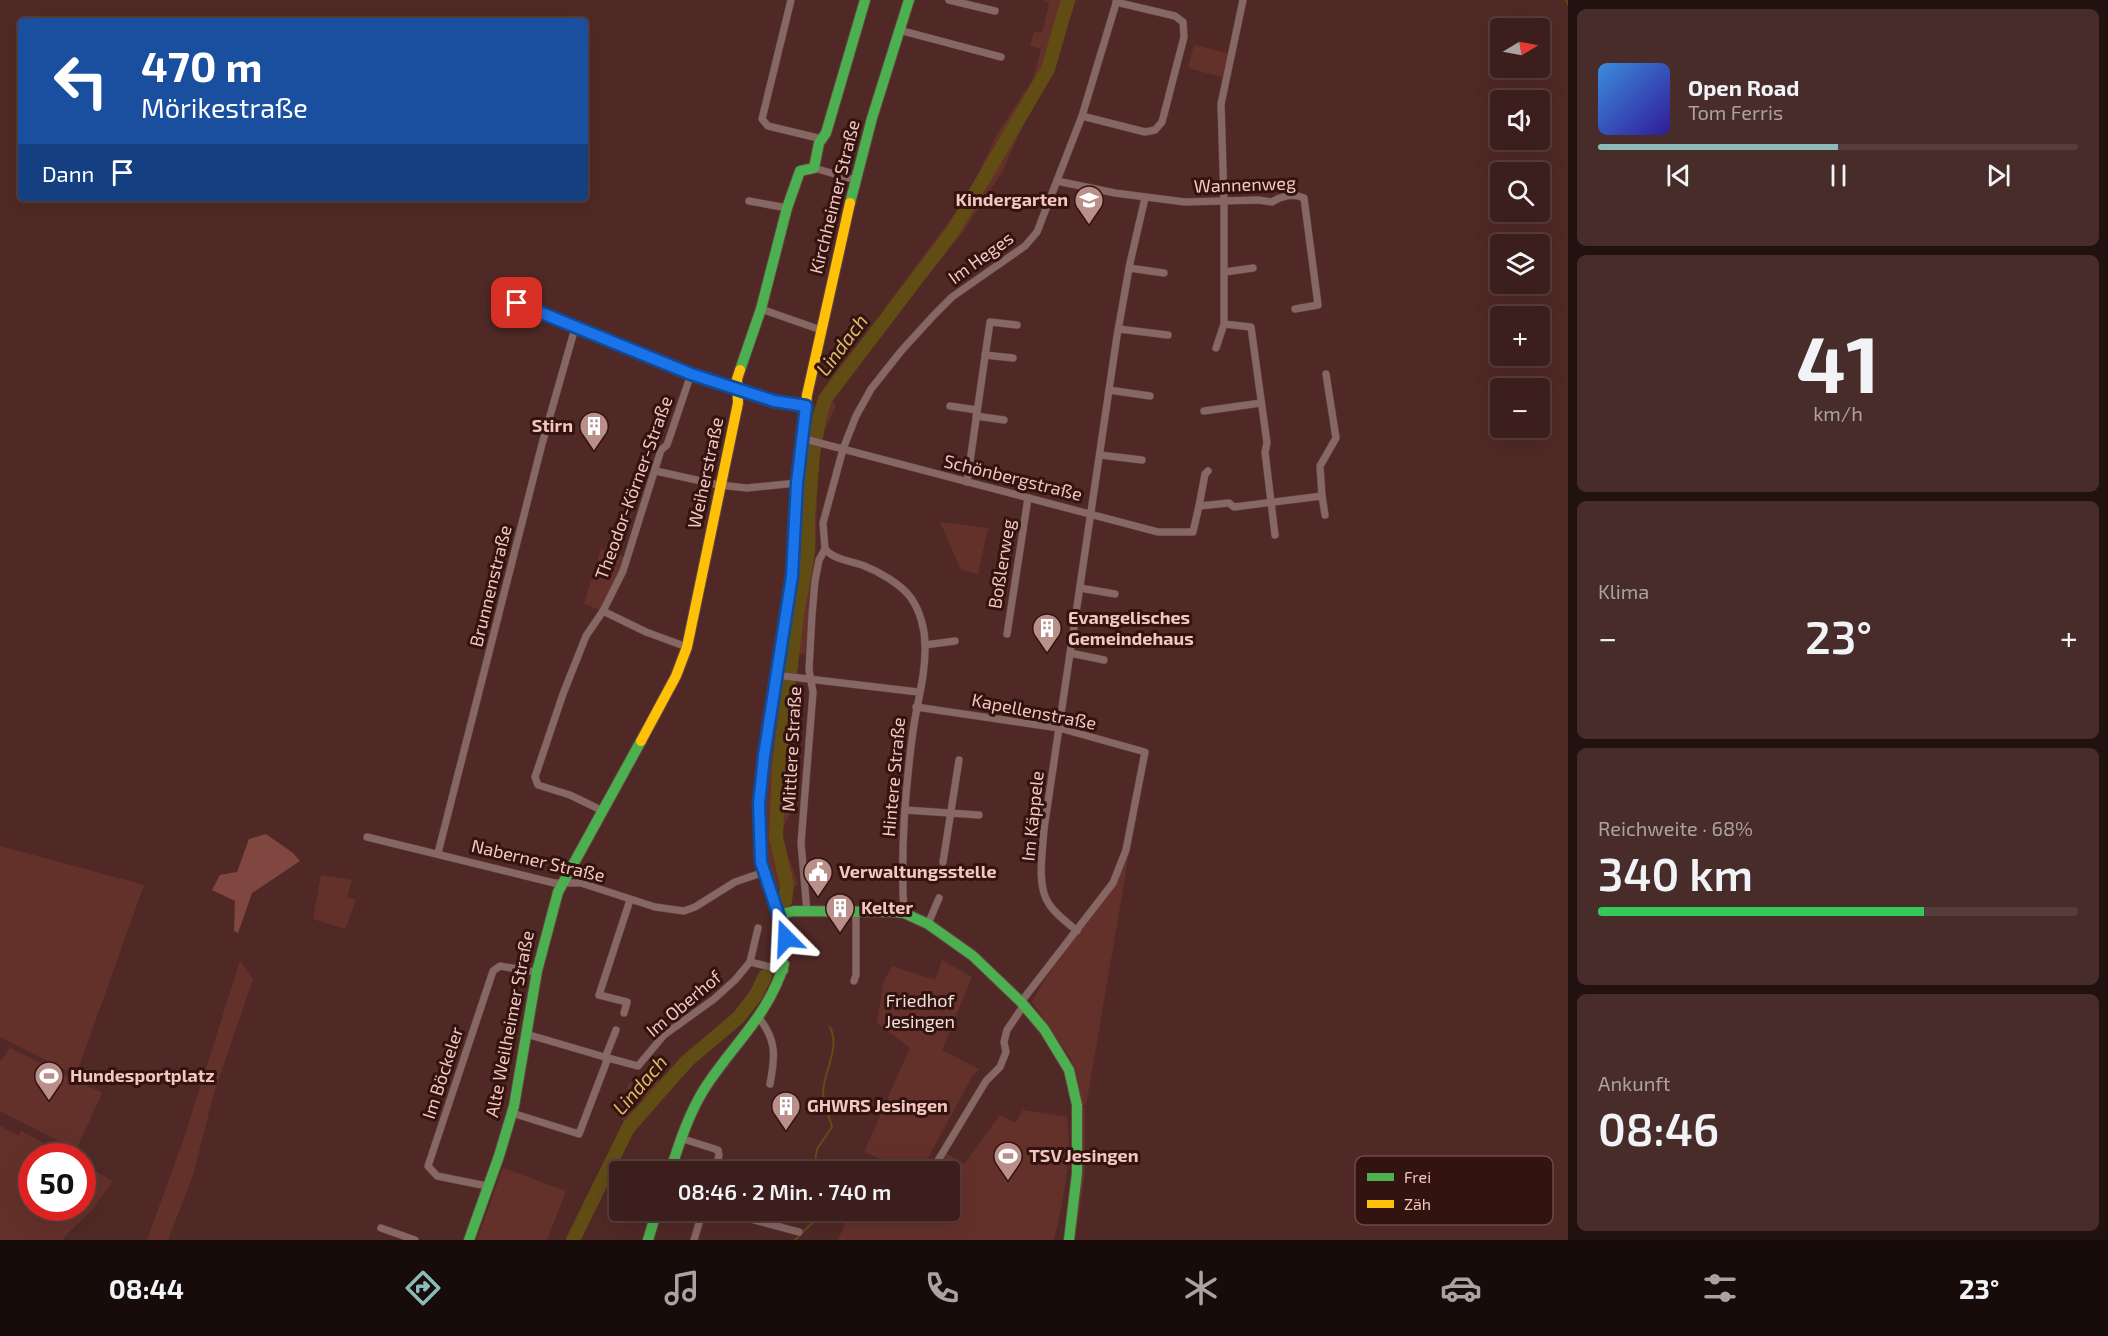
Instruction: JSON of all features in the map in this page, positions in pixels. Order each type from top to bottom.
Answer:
[{"type":"street","points":[[791,0],[762,119],[768,126],[822,139]]},
{"type":"street","points":[[855,180],[814,168],[865,0]]},
{"type":"street","name":"Kirchheimer Straße","points":[[673,1161],[680,1138],[704,1090],[760,1019],[776,990],[783,970],[786,934],[777,915],[759,852],[759,804],[764,756],[780,676],[792,576],[797,483],[806,439],[806,406],[820,330],[855,180],[909,0]]},
{"type":"street","points":[[949,0],[994,10]]},
{"type":"street","points":[[1216,348],[1224,324],[1221,104],[1243,0]]},
{"type":"street","points":[[1082,116],[1145,132],[1155,129],[1162,122],[1184,37],[1183,22],[1175,16],[1116,1]]},
{"type":"street","name":"Im Heges","points":[[843,448],[856,416],[871,389],[902,350],[952,297],[1028,243],[1037,232],[1082,116],[1116,1]]},
{"type":"street","points":[[899,30],[1000,57]]},
{"type":"street","name":"Weiherstraße","points":[[563,883],[676,676],[687,647],[719,485],[738,403],[737,379],[761,309],[787,208],[800,171],[814,168]]},
{"type":"street","name":"Wannenweg","points":[[1058,181],[1145,198],[1185,202],[1272,202],[1280,196],[1304,198],[1318,305],[1295,309]]},
{"type":"street","name":"Im Käppele","points":[[1077,931],[1047,902],[1042,882],[1044,829],[1109,390],[1129,268],[1145,198]]},
{"type":"street","points":[[749,201],[787,208]]},
{"type":"street","points":[[1129,268],[1164,273]]},
{"type":"street","points":[[1225,272],[1253,268]]},
{"type":"street","points":[[517,303],[691,374],[774,401],[806,406]]},
{"type":"street","points":[[761,309],[820,330]]},
{"type":"street","points":[[967,482],[990,322],[1017,325]]},
{"type":"street","points":[[1224,324],[1251,327],[1275,535]]},
{"type":"street","name":"Brunnenstraße","points":[[438,853],[542,444],[575,328]]},
{"type":"street","points":[[1119,329],[1168,335]]},
{"type":"street","points":[[985,355],[1013,358]]},
{"type":"street","name":"Theodor-Körner-Straße","points":[[601,810],[570,795],[538,784],[535,777],[582,646],[623,571],[661,450],[668,445],[691,374]]},
{"type":"street","points":[[1325,515],[1320,466],[1336,438],[1326,374]]},
{"type":"street","points":[[1109,390],[1150,396]]},
{"type":"street","points":[[1204,411],[1261,404]]},
{"type":"street","points":[[950,406],[1004,420]]},
{"type":"street","name":"Schönbergstraße","points":[[806,439],[1158,532],[1193,532],[1205,474],[1208,471]]},
{"type":"street","name":"Mittlere Straße","points":[[807,912],[801,843],[813,692],[809,670],[815,581],[819,560],[825,549],[823,523],[843,448]]},
{"type":"street","points":[[1100,455],[1142,460]]},
{"type":"street","points":[[656,471],[719,485],[760,488],[797,483]]},
{"type":"street","points":[[1199,506],[1229,503],[1234,507],[1322,496]]},
{"type":"street","name":"Boßlerweg","points":[[1007,634],[1028,498]]},
{"type":"street","name":"Hintere Straße","points":[[825,549],[833,556],[864,566],[884,576],[909,596],[920,616],[925,645],[905,810],[902,862],[904,913]]},
{"type":"street","points":[[1080,588],[1115,594]]},
{"type":"street","points":[[603,611],[687,647]]},
{"type":"street","points":[[925,645],[955,641]]},
{"type":"street","points":[[1070,654],[1104,660]]},
{"type":"street","points":[[780,676],[918,692]]},
{"type":"street","name":"Kapellenstraße","points":[[916,707],[1059,728],[1145,752],[1126,850],[1113,883],[1077,931]]},
{"type":"street","points":[[943,862],[959,760]]},
{"type":"street","points":[[905,810],[979,815]]},
{"type":"street","name":"Naberner Straße","points":[[367,837],[554,883],[581,883],[662,909],[684,911],[695,907],[735,882],[764,872]]},
{"type":"street","name":"Alte Weilheimer Straße","points":[[469,1240],[512,1113],[535,972],[547,921],[563,883]]},
{"type":"street","points":[[928,924],[939,898]]},
{"type":"street","points":[[624,1012],[627,1002],[599,994],[630,900]]},
{"type":"street","points":[[777,915],[794,911],[904,913],[928,924],[973,956],[1022,1004],[1059,1052],[1069,1070],[1077,1105],[1077,1173],[1069,1240]]},
{"type":"street","points":[[854,981],[856,975],[856,912]]},
{"type":"street","points":[[758,928],[750,962],[783,970]]},
{"type":"street","points":[[938,1161],[986,1081],[1000,1067],[1006,1052],[1004,1042],[1007,1030],[1022,1004],[1077,931]]},
{"type":"street","name":"Im Oberhof","points":[[607,1058],[638,1066],[664,1035],[714,999],[750,962]]},
{"type":"street","name":"Im Böckeler","points":[[487,1186],[437,1176],[428,1166],[493,971],[500,966],[535,972]]},
{"type":"street","points":[[760,1019],[766,1028],[775,1055],[770,1084]]},
{"type":"street","points":[[512,1113],[579,1134],[616,1030]]},
{"type":"street","points":[[526,1034],[607,1058]]},
{"type":"street","points":[[680,1138],[718,1150],[720,1155],[718,1161]]},
{"type":"street","points":[[648,1240],[654,1221]]},
{"type":"street","points":[[694,1240],[700,1221]]},
{"type":"street","points":[[758,1221],[799,1232]]},
{"type":"street","points":[[381,1228],[415,1240]]},
{"type":"green space","points":[[1043,0],[1076,0],[1051,77],[1029,113],[1002,172],[963,232],[895,316],[885,308],[969,194],[996,136],[1033,79],[1041,49],[1030,46],[1034,32],[1042,33],[1049,4]]},
{"type":"green space","points":[[1194,45],[1228,53],[1222,77],[1188,68]]},
{"type":"green space","points":[[860,342],[869,349],[831,399],[836,405],[823,434],[814,428],[817,404],[829,382]]},
{"type":"green space","points":[[818,448],[816,543],[805,654],[795,655],[811,542],[804,541],[810,454]]},
{"type":"green space","points":[[940,522],[988,528],[978,574],[961,570]]},
{"type":"green space","points":[[601,549],[626,557],[601,610],[584,604]]},
{"type":"green space","points":[[787,684],[781,724],[791,730],[787,780],[798,789],[798,796],[797,804],[784,825],[783,841],[797,886],[775,888],[764,840],[763,814],[767,762],[779,688]]},
{"type":"green space","points":[[0,846],[144,885],[76,1075],[0,1037]]},
{"type":"green space","points":[[1129,854],[1086,1106],[1081,1104],[1077,1076],[1071,1059],[1032,1001],[1047,976],[1105,899]]},
{"type":"green space","points":[[321,875],[352,880],[347,897],[356,900],[345,929],[313,919]]},
{"type":"green space","name":"Friedhof Jesingen","points":[[942,960],[972,977],[942,1050],[979,1069],[973,1075],[926,1161],[885,1161],[864,1152],[910,1048],[877,1023],[883,983],[892,966],[935,980]]},
{"type":"green space","points":[[240,961],[253,979],[214,1093],[193,1175],[168,1240],[147,1240],[184,1138]]},
{"type":"green space","points":[[751,989],[756,991],[736,1017],[686,1060],[626,1126],[620,1116],[643,1105],[644,1098],[626,1092],[629,1082],[639,1085],[641,1077],[658,1082],[692,1048],[734,1014]]},
{"type":"green space","name":"Hundesportplatz","points":[[10,1048],[102,1093],[79,1143],[62,1143],[0,1111],[0,1062]]},
{"type":"green space","points":[[1081,1107],[1085,1108],[1085,1173],[1075,1240],[1072,1240]]},
{"type":"green space","name":"TSV Jesingen","points":[[1023,1110],[1067,1117],[1066,1179],[1054,1240],[838,1240],[846,1221],[960,1221],[960,1162],[964,1164],[1000,1115],[1015,1123]]},
{"type":"green space","points":[[0,1126],[19,1136],[21,1131],[44,1143],[18,1143],[18,1221],[81,1221],[63,1238],[64,1240],[0,1240]]},
{"type":"green space","name":"TSV Jesingen","points":[[944,1152],[959,1161],[939,1161]]},
{"type":"green space","points":[[503,1168],[566,1191],[547,1240],[477,1240]]},
{"type":"green space","points":[[96,1171],[113,1181],[96,1205]]},
{"type":"shaded area","points":[[266,834],[293,853],[300,861],[252,893],[238,933],[234,931],[235,901],[212,890],[220,875],[237,872],[249,839]]},
{"type":"waterway","name":"Lindach","points":[[785,901],[787,885],[776,837],[779,766],[797,615],[808,552],[813,454],[825,399],[953,231],[1048,69],[1068,0]]},
{"type":"waterway","points":[[1566,0],[1568,4]]},
{"type":"waterway","name":"Lindach","points":[[573,1240],[628,1128],[687,1061],[738,1018],[756,995],[765,976]]},
{"type":"waterway","points":[[815,1161],[817,1149],[832,1127],[823,1094],[834,1044],[830,1027]]},
{"type":"waterway","points":[[795,1240],[814,1221]]},
{"type":"traffic: fast","points":[[740,370],[761,309],[787,208],[800,171],[814,168],[819,143],[826,133],[865,0]]},
{"type":"traffic: fast","points":[[850,203],[872,118],[909,0]]},
{"type":"traffic: fast","points":[[783,970],[777,915],[759,852],[760,804],[763,756],[792,576],[800,453]]},
{"type":"traffic: fast","points":[[469,1240],[514,1106],[537,971],[558,892],[641,741]]},
{"type":"traffic: fast","points":[[777,915],[794,911],[904,913],[928,924],[973,956],[1021,1002],[1044,1029],[1069,1070],[1077,1105],[1077,1173],[1069,1240]]},
{"type":"traffic: fast","points":[[674,1161],[684,1130],[703,1091],[759,1016],[769,1000],[784,964]]},
{"type":"traffic: fast","points":[[648,1240],[654,1221]]},
{"type":"traffic: slow","points":[[800,453],[807,395],[850,203]]},
{"type":"traffic: slow","points":[[641,741],[676,676],[687,647],[738,403],[737,379],[740,370]]},
{"type":"place","name":"Kindergarten","points":[[1089,226]]},
{"type":"place","name":"Stirn","points":[[594,452]]},
{"type":"place","name":"Evangelisches Gemeindehaus","points":[[1047,654]]},
{"type":"place","name":"Verwaltungsstelle","points":[[818,898]]},
{"type":"place","name":"Kelter","points":[[840,934]]},
{"type":"place","name":"Hundesportplatz","points":[[49,1102]]},
{"type":"place","name":"GHWRS Jesingen","points":[[786,1132]]},
{"type":"place","name":"TSV Jesingen","points":[[1008,1182]]},
{"type":"route","points":[[517,303],[691,374],[774,401],[806,406],[797,483],[792,576],[775,675],[759,804],[758,838],[761,862],[786,938]]}]
